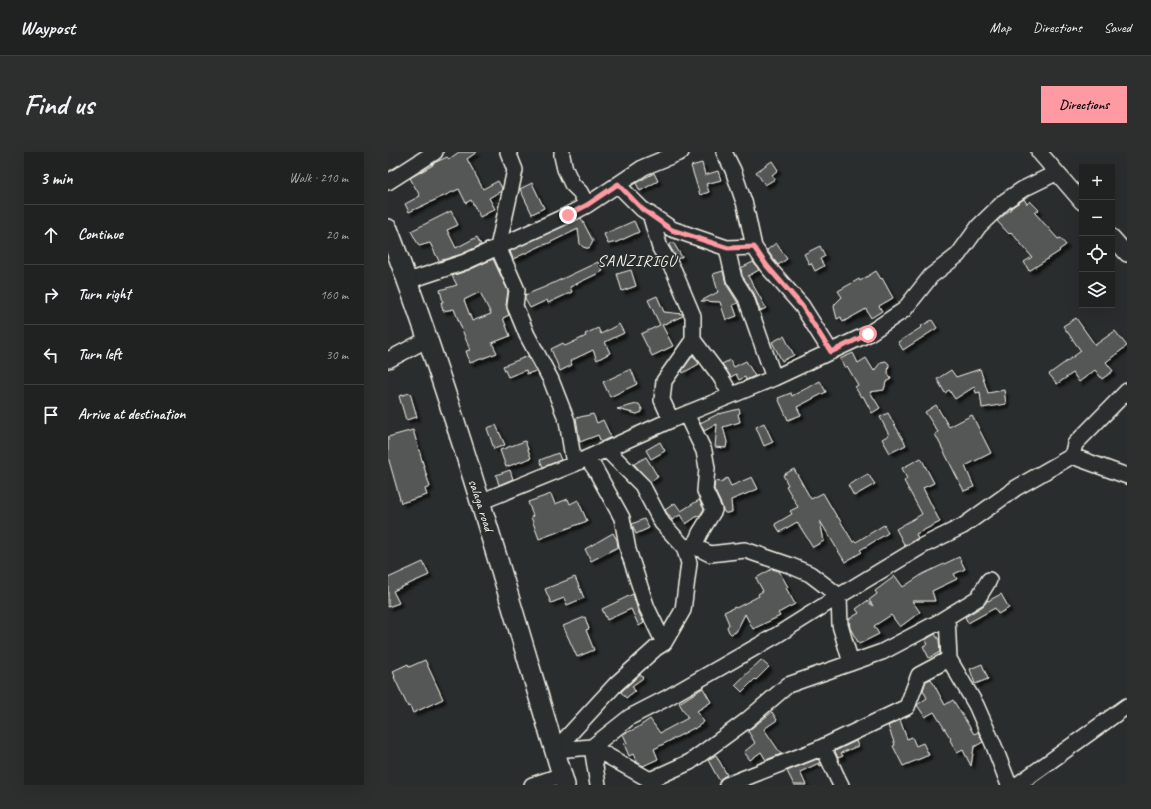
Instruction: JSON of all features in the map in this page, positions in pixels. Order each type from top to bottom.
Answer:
[{"type":"main road","name":"salaga road","points":[[388,229],[428,339],[480,502],[517,621],[563,780]]},
{"type":"street","points":[[388,182],[435,152]]},
{"type":"street","points":[[508,152],[515,170],[498,247],[517,290],[515,306],[527,335],[551,380],[568,421],[581,461],[596,469],[622,518],[628,550],[647,608],[664,643]]},
{"type":"street","points":[[562,152],[565,169],[572,184],[580,192],[587,205]]},
{"type":"street","points":[[408,281],[465,262],[568,215],[587,205],[644,167],[678,152]]},
{"type":"street","points":[[724,152],[733,170],[745,205],[754,247],[767,266],[802,306],[831,352]]},
{"type":"street","points":[[1039,152],[1080,200]]},
{"type":"street","points":[[480,502],[581,461],[671,420],[774,378],[868,334],[904,310],[931,276],[958,255],[979,226],[1005,201],[1056,173]]},
{"type":"street","points":[[618,184],[642,209],[672,230],[728,248],[754,247]]},
{"type":"street","points":[[650,214],[660,248],[674,271],[693,316],[693,340],[664,381],[662,400],[671,420]]},
{"type":"street","points":[[1115,240],[1127,254]]},
{"type":"street","points":[[728,248],[734,279],[746,298],[774,378]]},
{"type":"street","points":[[388,360],[428,339]]},
{"type":"street","points":[[693,340],[720,376],[732,396]]},
{"type":"street","points":[[555,750],[592,747],[630,717],[665,699],[777,635],[838,596],[922,546],[963,526],[1016,488],[1072,456],[1075,444],[1127,390]]},
{"type":"street","points":[[555,750],[616,684],[656,648],[664,643],[683,610],[689,563],[689,547],[700,533],[714,510],[705,491],[706,468],[704,451],[686,414]]},
{"type":"street","points":[[606,449],[642,485],[662,523],[689,547],[710,554],[745,550],[781,562],[810,574],[838,596],[840,625],[852,663]]},
{"type":"street","points":[[1072,456],[1127,476]]},
{"type":"street","points":[[592,747],[654,783],[690,762],[746,721],[788,685],[882,652],[947,617],[978,598],[989,580]]},
{"type":"street","points":[[947,617],[949,659],[976,704],[1009,785]]},
{"type":"street","points":[[727,785],[816,750],[907,707],[919,675],[949,659]]},
{"type":"street","points":[[1017,785],[1127,706]]},
{"type":"street","points":[[592,747],[598,785]]},
{"type":"street","points":[[816,750],[825,752],[841,785]]},
{"type":"street","points":[[532,785],[563,780]]},
{"type":"building","points":[[459,152],[477,152],[467,159],[483,189],[498,181],[502,188],[501,191],[489,198],[495,209],[480,217],[471,200],[466,203],[459,189],[409,212],[405,204],[420,196],[410,178],[433,165],[432,164],[447,157],[449,159]]},
{"type":"building","points":[[772,161],[778,170],[772,175],[775,179],[765,185],[756,172]]},
{"type":"building","points":[[702,163],[705,175],[718,171],[721,180],[706,184],[709,192],[700,195],[691,166]]},
{"type":"building","points":[[654,173],[658,181],[640,191],[636,183]]},
{"type":"building","points":[[532,183],[544,208],[532,214],[520,189]]},
{"type":"building","points":[[1024,199],[1027,204],[1030,201],[1039,210],[1035,213],[1058,239],[1060,238],[1066,245],[1059,250],[1060,251],[1029,271],[1024,262],[1032,257],[1011,232],[1009,234],[997,221],[1011,208]]},
{"type":"building","points":[[451,211],[458,225],[447,230],[456,248],[477,237],[481,245],[462,254],[439,261],[430,243],[419,246],[411,231]]},
{"type":"building","points":[[581,218],[593,241],[589,248],[583,247],[580,244],[578,229],[513,259],[510,251]]},
{"type":"building","points":[[634,221],[639,232],[617,242],[608,244],[604,234]]},
{"type":"building","points":[[673,242],[682,257],[677,259],[669,245]]},
{"type":"building","points":[[776,243],[787,259],[778,265],[767,250]]},
{"type":"building","points":[[820,246],[825,256],[820,259],[824,266],[815,271],[811,263],[809,264],[804,254]]},
{"type":"building","points":[[493,259],[508,291],[506,305],[509,315],[503,318],[510,336],[492,343],[497,353],[470,363],[466,351],[470,350],[454,309],[443,311],[441,302],[443,302],[440,290],[457,285],[452,276]],"holes":[[[480,292],[491,314],[472,321],[464,300]]]},
{"type":"building","points":[[598,262],[603,271],[570,287],[572,292],[548,303],[547,300],[530,308],[525,299],[525,295]]},
{"type":"building","points":[[753,262],[759,270],[748,276],[766,308],[760,311],[754,293],[742,276],[741,268]]},
{"type":"building","points":[[631,270],[636,286],[622,291],[617,274]]},
{"type":"building","points":[[723,271],[726,284],[738,303],[733,305],[737,316],[726,320],[720,302],[701,301],[718,292],[713,274]]},
{"type":"building","points":[[876,271],[881,279],[882,278],[893,298],[879,306],[882,311],[871,318],[866,309],[843,322],[841,317],[837,319],[834,307],[842,297],[838,291],[859,279],[860,281]]},
{"type":"building","points":[[657,296],[664,312],[683,314],[683,316],[662,325],[673,346],[652,356],[641,334],[660,325],[648,300]]},
{"type":"building","points":[[1076,318],[1095,345],[1115,331],[1127,346],[1106,362],[1113,371],[1102,379],[1095,370],[1079,382],[1073,373],[1057,384],[1049,374],[1081,351],[1063,326]]},
{"type":"building","points":[[932,320],[937,328],[903,350],[898,342]]},
{"type":"building","points":[[619,324],[624,333],[605,342],[610,353],[597,360],[593,350],[570,361],[572,365],[560,371],[551,349],[563,343],[565,346],[586,336],[585,334],[598,328],[601,334]]},
{"type":"building","points":[[784,336],[794,355],[782,361],[772,342]]},
{"type":"building","points":[[853,353],[858,363],[866,358],[874,371],[881,362],[886,361],[889,364],[888,373],[891,379],[886,382],[884,390],[870,392],[880,408],[872,413],[863,396],[861,397],[855,387],[858,385],[847,366],[845,368],[840,359]]},
{"type":"building","points":[[693,355],[699,364],[683,373],[682,371]]},
{"type":"building","points":[[528,356],[536,371],[527,374],[526,370],[508,377],[503,366]]},
{"type":"building","points":[[730,360],[734,367],[746,361],[755,376],[746,380],[745,377],[739,380],[736,374],[731,377],[722,364]]},
{"type":"building","points":[[631,369],[637,384],[610,397],[603,382]]},
{"type":"building","points":[[980,369],[988,393],[1004,390],[1006,404],[982,408],[980,392],[976,393],[974,387],[955,399],[949,390],[945,393],[937,379],[951,370],[956,377]]},
{"type":"building","points":[[820,381],[826,392],[797,407],[801,415],[788,420],[778,398],[791,393],[792,396]]},
{"type":"building","points":[[410,393],[417,417],[406,420],[399,396]]},
{"type":"building","points":[[639,404],[642,412],[637,414],[617,409]]},
{"type":"building","points":[[936,405],[949,427],[972,415],[991,453],[965,466],[974,487],[964,491],[935,434],[938,432],[925,412]]},
{"type":"building","points":[[739,409],[740,413],[738,414],[740,422],[723,427],[727,442],[726,448],[715,447],[717,424],[704,431],[700,423],[718,413]]},
{"type":"building","points":[[888,413],[906,445],[890,453],[882,439],[889,435],[880,417]]},
{"type":"building","points":[[593,414],[597,423],[603,420],[611,437],[601,442],[598,435],[580,442],[576,418]]},
{"type":"building","points":[[764,423],[773,442],[764,446],[756,427]]},
{"type":"building","points":[[496,425],[505,445],[494,449],[487,428]]},
{"type":"building","points":[[413,430],[430,487],[425,489],[427,495],[401,503],[388,457],[388,437]]},
{"type":"building","points":[[525,441],[531,458],[506,467],[500,450]]},
{"type":"building","points":[[660,442],[665,451],[651,459],[646,450]]},
{"type":"building","points":[[558,453],[561,460],[543,467],[540,460]]},
{"type":"building","points":[[646,457],[658,477],[650,482],[634,464]]},
{"type":"building","points":[[921,458],[934,483],[923,488],[940,522],[916,534],[918,538],[905,546],[896,529],[922,514],[904,481],[907,479],[902,468]]},
{"type":"building","points":[[794,469],[811,499],[823,493],[853,542],[856,542],[884,525],[888,533],[860,550],[862,552],[845,562],[820,521],[824,541],[813,547],[797,522],[780,532],[775,524],[792,514],[790,511],[798,507],[786,486],[788,485],[783,475]]},
{"type":"building","points":[[510,470],[513,479],[499,485],[496,475]]},
{"type":"building","points":[[868,474],[875,484],[854,496],[848,485]]},
{"type":"building","points":[[752,477],[758,489],[731,500],[732,512],[725,513],[714,489],[715,481],[721,482],[727,478],[731,486]]},
{"type":"building","points":[[551,494],[555,504],[568,499],[570,504],[578,500],[587,521],[539,539],[531,517],[533,516],[528,502]]},
{"type":"building","points":[[699,500],[704,509],[699,517],[699,515],[686,524],[680,515],[672,520],[665,510],[675,503],[681,511]]},
{"type":"building","points":[[644,519],[649,528],[636,534],[632,524]]},
{"type":"building","points":[[613,533],[617,540],[618,547],[591,561],[585,549]]},
{"type":"building","points":[[959,557],[965,569],[954,574],[957,579],[932,591],[935,601],[912,601],[920,612],[900,627],[891,615],[874,626],[879,634],[859,644],[850,628],[849,619],[859,613],[856,609],[867,601],[873,606],[869,600],[877,594],[875,591],[895,576],[903,587],[923,574]]},
{"type":"building","points":[[423,562],[429,575],[393,591],[399,603],[388,607],[388,578]]},
{"type":"building","points":[[772,569],[779,571],[795,604],[778,613],[780,616],[753,629],[745,614],[736,632],[731,634],[727,627],[729,624],[724,612],[735,607],[736,608],[759,596],[758,594],[763,591],[756,578]]},
{"type":"building","points":[[575,577],[584,598],[567,605],[564,598],[551,603],[545,589]]},
{"type":"building","points":[[633,594],[638,611],[644,623],[639,626],[631,609],[607,620],[602,609]]},
{"type":"building","points":[[1001,594],[1009,608],[998,614],[995,608],[968,623],[965,617],[983,606],[988,600]]},
{"type":"building","points":[[585,617],[589,629],[586,630],[594,650],[577,657],[563,626]]},
{"type":"building","points":[[935,634],[939,640],[940,652],[929,658],[923,646],[928,644],[925,640]]},
{"type":"building","points":[[425,660],[443,699],[413,713],[410,706],[408,707],[394,677],[393,671],[408,664],[409,667]]},
{"type":"building","points":[[761,660],[769,667],[742,692],[735,685]]},
{"type":"building","points":[[982,664],[988,679],[975,684],[970,669]]},
{"type":"building","points":[[640,674],[643,678],[632,686],[635,691],[626,698],[621,692]]},
{"type":"building","points":[[931,679],[945,705],[953,700],[974,734],[978,732],[983,742],[974,747],[971,766],[963,750],[957,753],[950,740],[951,739],[934,712],[925,717],[917,705],[927,698],[923,690],[926,681]]},
{"type":"building","points":[[703,688],[711,702],[697,711],[704,722],[694,729],[654,749],[658,759],[643,766],[637,762],[633,754],[629,756],[624,744],[627,743],[623,734],[637,728],[650,719],[660,733],[688,718],[679,703]]},
{"type":"building","points":[[772,712],[777,720],[764,729],[781,754],[766,760],[761,752],[750,760],[744,752],[755,743],[748,731]]},
{"type":"building","points":[[900,720],[907,739],[912,737],[916,746],[923,743],[929,755],[903,766],[893,746],[895,745],[888,726]]},
{"type":"building","points":[[856,741],[858,746],[841,753],[843,756],[838,758],[835,751]]},
{"type":"building","points":[[716,755],[727,775],[719,780],[708,760]]},
{"type":"building","points":[[817,759],[822,765],[820,766],[819,763],[800,772],[806,785],[794,785],[787,771]]},
{"type":"district","name":"SANZIRIGU","points":[[637,261]]},
{"type":"route","points":[[568,215],[587,205],[618,184],[642,209],[672,230],[728,248],[754,247],[767,266],[802,306],[831,352],[868,334]]}]
